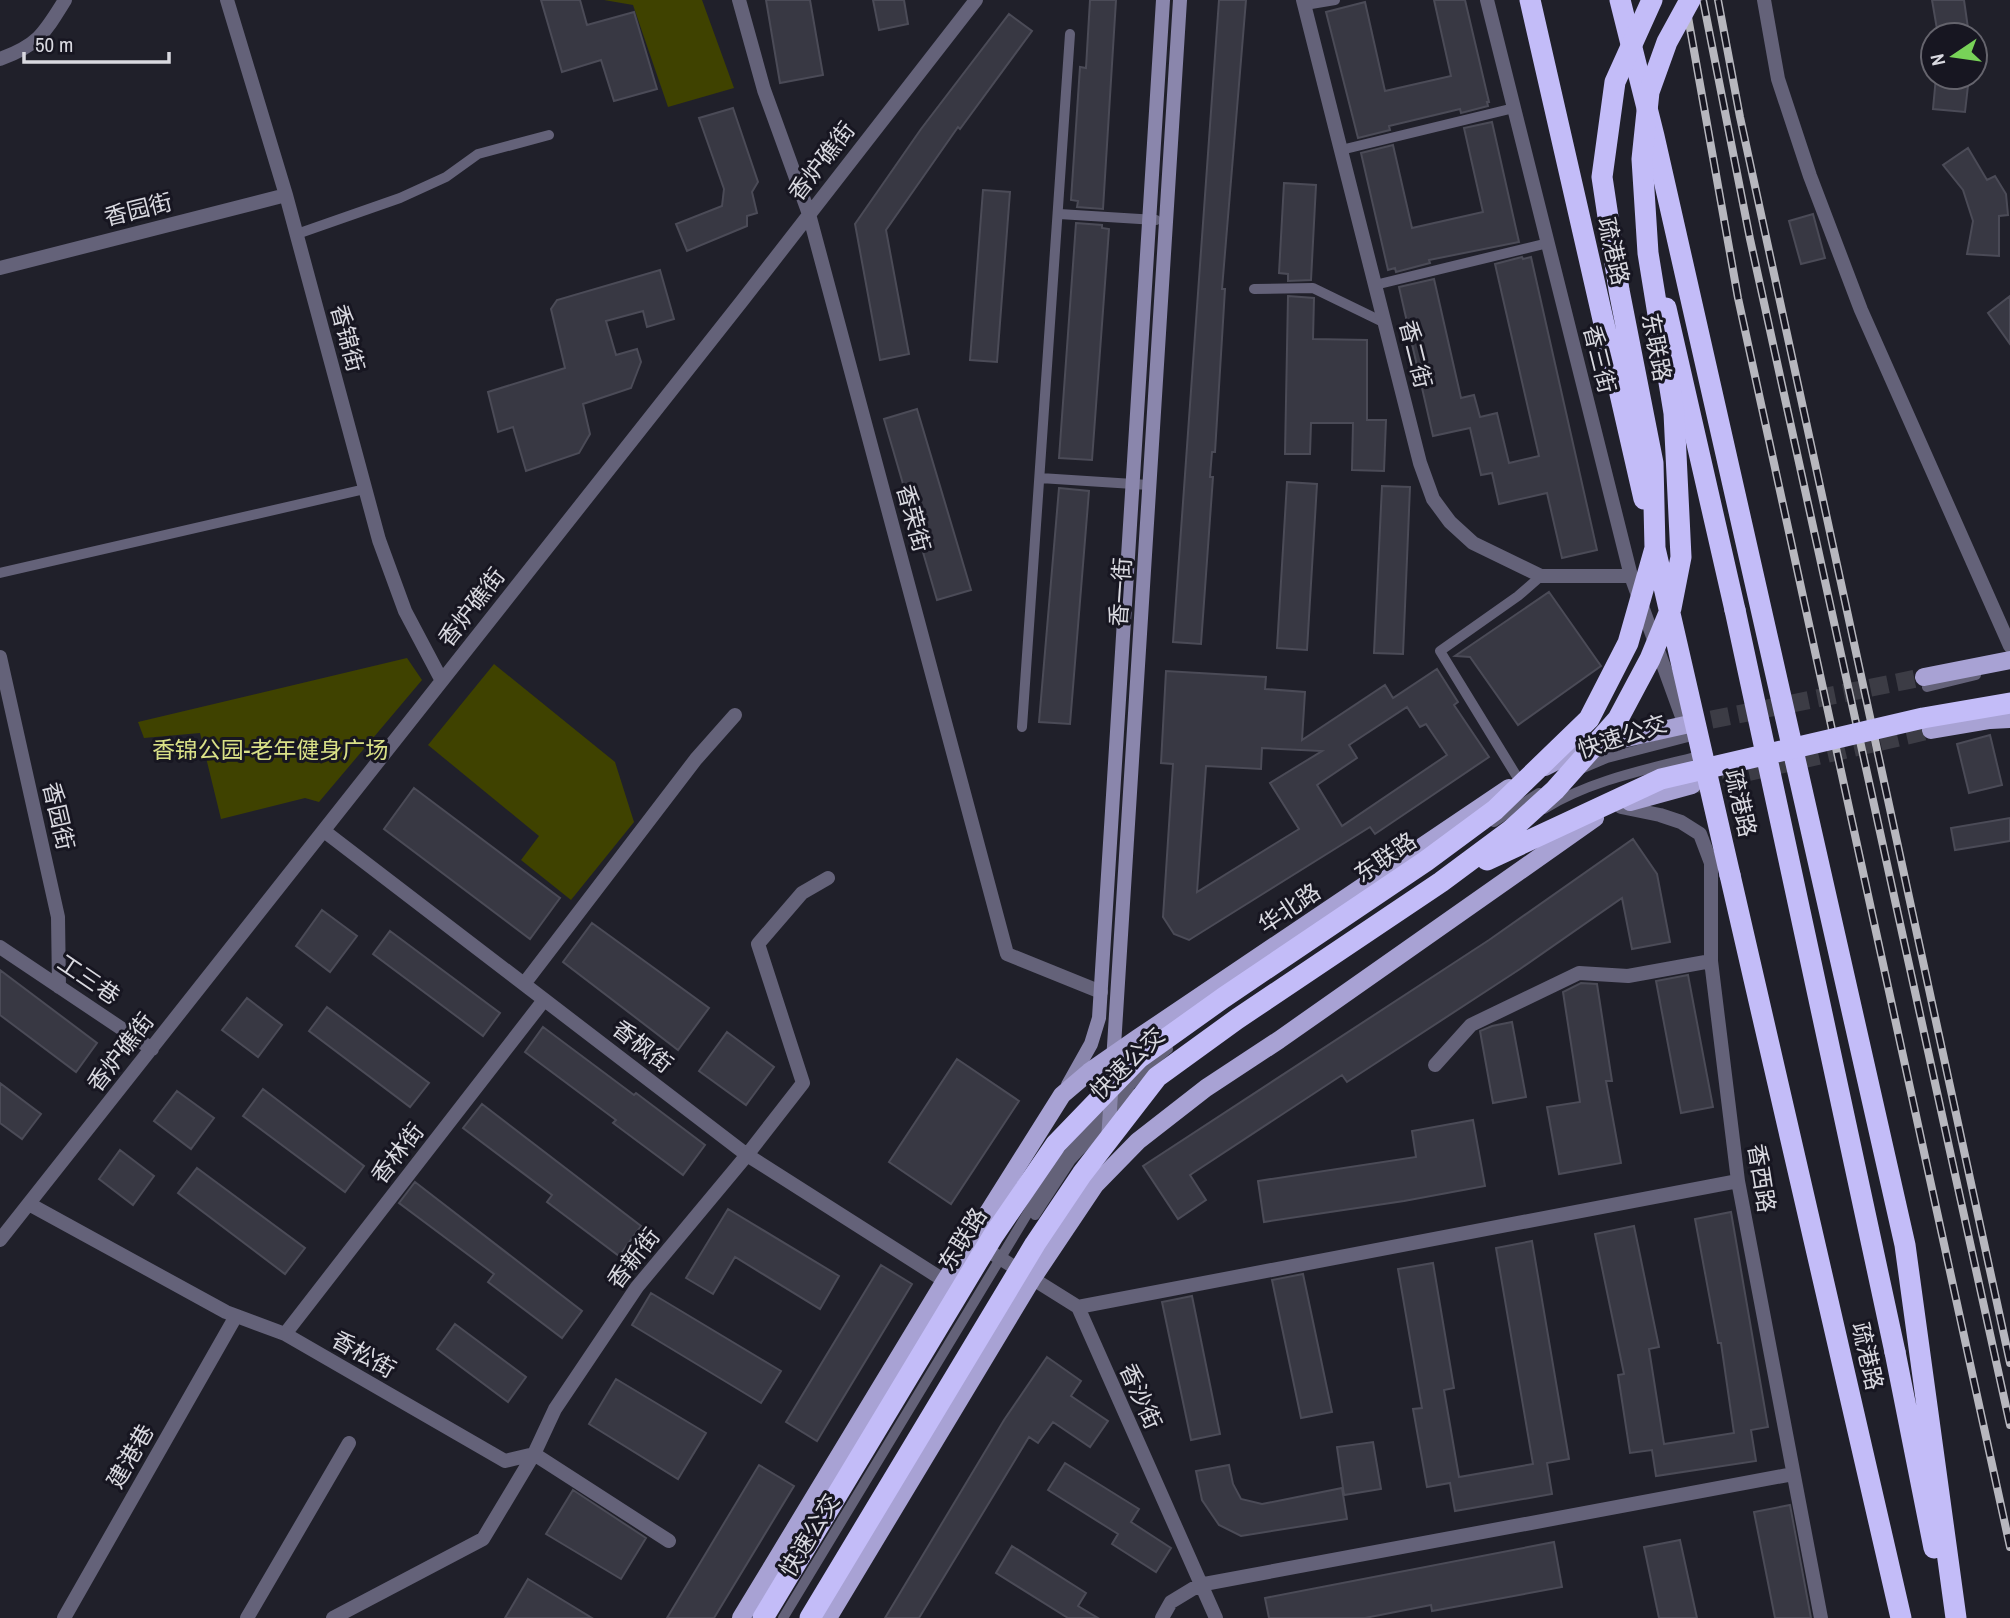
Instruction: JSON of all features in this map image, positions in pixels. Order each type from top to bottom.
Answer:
[{"type":"highway","name":"疏港路","points":[[1530,0],[1901,1618]]},
{"type":"highway","points":[[1605,0],[1654,136]]},
{"type":"highway","points":[[1620,0],[1654,136],[1905,1245],[1956,1618]]},
{"type":"highway","name":"东联路","points":[[763,1618],[993,1236],[1056,1144],[1139,1058],[1426,861],[1494,810],[1589,719],[1628,643],[1655,548],[1653,463],[1619,290],[1602,177],[1615,82],[1652,0]]},
{"type":"highway","name":"东联路","points":[[810,1618],[1035,1244],[1082,1174],[1157,1077],[1237,1019],[1441,882],[1511,830],[1555,790],[1618,719],[1650,659],[1671,608],[1681,557],[1674,413],[1648,253],[1642,159],[1649,92],[1667,41],[1690,0]]},
{"type":"highway","points":[[1646,219],[1735,610],[1895,1352],[1949,1618]]},
{"type":"highway","points":[[1441,882],[1661,779],[1923,718],[2010,703]]},
{"type":"main road","points":[[1925,682],[2010,660]]},
{"type":"main road","points":[[1931,730],[2010,719]]},
{"type":"main road","name":"华北路","points":[[741,1618],[945,1281],[1062,1095],[1088,1072],[1519,780],[1583,748],[1687,731]]},
{"type":"main road","points":[[828,1618],[1032,1279],[1095,1185],[1138,1141],[1206,1088],[1279,1040],[1581,826],[1614,807],[1692,785]]},
{"type":"street","points":[[0,59],[25,50],[41,37],[65,0]]},
{"type":"street","name":"香锦街","points":[[227,0],[297,234],[379,540],[405,611],[442,681]]},
{"type":"street","name":"香荣街","points":[[739,0],[764,90],[808,214],[1007,954],[1101,992]]},
{"type":"street","name":"香炉礁街","points":[[0,1240],[976,0]]},
{"type":"street","name":"香一街","points":[[1062,1095],[1091,1044],[1099,1018],[1163,0]]},
{"type":"street","name":"香一街","points":[[1095,1185],[1107,1155],[1180,0]]},
{"type":"street","name":"香三街","points":[[1487,0],[1631,576],[1687,731]]},
{"type":"street","points":[[1764,0],[1778,79],[1810,176],[1861,310],[2010,646]]},
{"type":"street","name":"香二街","points":[[1304,3],[1420,463],[1433,499],[1450,523],[1474,542],[1541,576],[1631,576]]},
{"type":"street","name":"香园街","points":[[0,268],[286,195]]},
{"type":"street","name":"香园街","points":[[0,657],[58,917],[59,986]]},
{"type":"street","points":[[524,984],[696,759],[735,715]]},
{"type":"street","name":"香西路","points":[[1614,807],[1633,808],[1681,822],[1700,834],[1712,863],[1711,961],[1738,1181],[1821,1618]]},
{"type":"street","name":"香枫街","points":[[324,831],[747,1155],[945,1281]]},
{"type":"street","name":"香新街","points":[[333,1618],[483,1539],[534,1454],[555,1409],[637,1287],[803,1083],[758,944],[802,893],[828,878]]},
{"type":"street","name":"工三巷","points":[[0,947],[152,1048]]},
{"type":"street","points":[[1435,1065],[1471,1025],[1579,973],[1628,976],[1711,961]]},
{"type":"street","name":"香林街","points":[[285,1334],[544,1000]]},
{"type":"street","points":[[971,1239],[1078,1307],[1738,1181]]},
{"type":"street","name":"香松街","points":[[29,1204],[236,1316],[285,1334],[505,1461],[534,1454]]},
{"type":"street","name":"香沙街","points":[[1078,1307],[1199,1585],[1216,1618]]},
{"type":"street","name":"建港巷","points":[[64,1618],[236,1316]]},
{"type":"street","points":[[247,1618],[349,1443]]},
{"type":"street","points":[[534,1454],[669,1541]]},
{"type":"street","points":[[1162,1618],[1171,1602],[1199,1585],[1793,1474]]},
{"type":"lane","points":[[1304,3],[1335,0]]},
{"type":"lane","points":[[1022,727],[1070,34]]},
{"type":"lane","points":[[1341,150],[1514,108]]},
{"type":"lane","points":[[297,234],[400,198],[446,177],[478,154],[548,135]]},
{"type":"lane","points":[[1059,214],[1166,221]]},
{"type":"lane","points":[[1375,285],[1548,243]]},
{"type":"lane","points":[[1254,289],[1313,288],[1385,323]]},
{"type":"lane","points":[[1040,478],[1149,485]]},
{"type":"lane","points":[[0,573],[365,489]]},
{"type":"lane","points":[[1519,780],[1440,651],[1518,596],[1541,576]]},
{"type":"lane","points":[[1925,682],[2010,668]]},
{"type":"lane","points":[[1932,709],[2010,692]]},
{"type":"lane","name":"快速公交","points":[[783,1618],[1003,1261],[1059,1176],[1149,1065],[1204,1021],[1541,792],[1595,762],[1687,731]]},
{"type":"lane","name":"快速公交","points":[[1109,1114],[1152,1073],[1209,1029],[1446,870],[1549,806],[1628,774],[1695,757]]},
{"type":"lane","name":"快速公交","points":[[790,1618],[1003,1261]]},
{"type":"green space","points":[[604,0],[702,0],[734,88],[668,107],[633,5]]},
{"type":"green space","name":"香锦公园-老年健身广场","points":[[407,658],[422,680],[319,802],[305,798],[221,819],[200,733],[144,738],[138,722]]},
{"type":"green space","points":[[494,664],[615,762],[634,822],[571,900],[521,860],[539,836],[428,745]]},
{"type":"building","points":[[541,0],[580,0],[587,25],[634,12],[657,89],[614,101],[601,60],[562,72]]},
{"type":"building","points":[[766,0],[810,0],[823,75],[780,83]]},
{"type":"building","points":[[873,0],[904,0],[908,24],[879,30]]},
{"type":"building","points":[[1090,0],[1116,0],[1103,209],[1077,207],[1078,201],[1071,200],[1080,67],[1086,68]]},
{"type":"building","points":[[1219,0],[1246,0],[1222,289],[1225,289],[1215,452],[1212,452],[1210,477],[1213,477],[1201,644],[1173,642]]},
{"type":"building","points":[[1434,0],[1465,0],[1488,106],[1461,113],[1460,109],[1389,126],[1390,130],[1358,138],[1326,12],[1365,2],[1385,91],[1451,76]]},
{"type":"building","points":[[1932,0],[1964,0],[1967,21],[1936,21]]},
{"type":"building","points":[[1009,14],[1032,31],[960,129],[958,127],[886,230],[909,354],[880,360],[855,224],[921,129]]},
{"type":"building","points":[[1935,91],[1967,91],[1965,112],[1933,109]]},
{"type":"building","points":[[733,108],[758,182],[752,192],[757,213],[747,216],[747,226],[687,251],[676,224],[722,206],[724,189],[699,118]]},
{"type":"building","points":[[1492,122],[1519,242],[1429,260],[1430,263],[1396,272],[1395,268],[1388,270],[1361,153],[1393,145],[1412,228],[1483,212],[1464,128]]},
{"type":"building","points":[[1968,148],[1987,180],[1995,176],[2006,194],[2008,215],[1999,216],[1999,256],[1967,254],[1973,221],[1963,190],[1943,165]]},
{"type":"building","points":[[1284,183],[1316,185],[1311,280],[1288,281],[1288,274],[1279,273]]},
{"type":"building","points":[[983,190],[1010,192],[997,362],[970,360]]},
{"type":"building","points":[[1813,214],[1825,258],[1801,264],[1789,221]]},
{"type":"building","points":[[1076,223],[1102,225],[1102,228],[1109,229],[1092,460],[1059,458]]},
{"type":"building","points":[[1531,257],[1597,550],[1562,558],[1547,493],[1499,504],[1492,473],[1481,475],[1470,428],[1433,436],[1399,287],[1434,279],[1461,398],[1474,395],[1480,417],[1497,413],[1509,463],[1539,456],[1495,264]]},
{"type":"building","points":[[660,270],[674,319],[647,327],[643,311],[606,321],[616,355],[637,349],[641,362],[631,388],[583,404],[590,434],[579,453],[526,471],[513,427],[498,432],[488,392],[565,368],[551,309],[557,300]]},
{"type":"building","points":[[1288,296],[1314,298],[1313,339],[1367,340],[1367,420],[1386,420],[1384,471],[1352,470],[1353,423],[1311,423],[1310,454],[1285,454]]},
{"type":"building","points":[[2010,296],[2010,344],[1988,313]]},
{"type":"building","points":[[917,409],[971,590],[937,600],[884,419]]},
{"type":"building","points":[[1287,482],[1317,484],[1307,650],[1277,648]]},
{"type":"building","points":[[1382,486],[1410,487],[1403,654],[1374,653]]},
{"type":"building","points":[[1059,488],[1089,491],[1070,724],[1039,722]]},
{"type":"building","points":[[1549,592],[1601,666],[1518,725],[1470,657],[1455,656]]},
{"type":"building","points":[[1437,669],[1458,702],[1454,705],[1489,757],[1375,834],[1370,827],[1189,940],[1174,934],[1163,917],[1173,764],[1161,763],[1166,671],[1266,677],[1265,689],[1305,692],[1302,740],[1385,685],[1393,698]],"holes":[[[1407,707],[1420,727],[1426,724],[1447,755],[1342,826],[1317,785],[1357,758],[1349,745]],[[1262,748],[1322,751],[1270,783],[1299,829],[1197,892],[1206,766],[1261,769]]]},
{"type":"building","points":[[1990,735],[2002,785],[1969,793],[1957,744]]},
{"type":"building","points":[[414,788],[560,898],[530,939],[384,829]]},
{"type":"building","points":[[2010,818],[2010,841],[1955,850],[1951,828]]},
{"type":"building","points":[[1633,839],[1657,874],[1670,942],[1632,949],[1622,898],[1520,969],[1347,1082],[1342,1075],[1190,1175],[1206,1200],[1178,1219],[1143,1166],[1489,940]]},
{"type":"building","points":[[322,910],[357,936],[330,972],[296,946]]},
{"type":"building","points":[[592,923],[709,1008],[678,1050],[563,962]]},
{"type":"building","points":[[390,931],[500,1013],[483,1036],[373,954]]},
{"type":"building","points":[[0,970],[97,1043],[76,1072],[0,1015]]},
{"type":"building","points":[[1688,975],[1713,1107],[1681,1113],[1656,981]]},
{"type":"building","points":[[1581,983],[1597,984],[1612,1081],[1606,1081],[1621,1163],[1559,1174],[1547,1107],[1580,1102],[1563,992]]},
{"type":"building","points":[[247,998],[282,1025],[258,1057],[222,1030]]},
{"type":"building","points":[[327,1007],[429,1083],[410,1107],[309,1031]]},
{"type":"building","points":[[1512,1022],[1526,1097],[1493,1103],[1480,1031]]},
{"type":"building","points":[[543,1027],[705,1145],[683,1175],[613,1123],[616,1120],[525,1052]]},
{"type":"building","points":[[727,1032],[774,1067],[746,1105],[699,1071]]},
{"type":"building","points":[[957,1059],[1019,1101],[951,1204],[889,1162]]},
{"type":"building","points":[[0,1083],[41,1114],[22,1139],[0,1123]]},
{"type":"building","points":[[263,1089],[364,1166],[345,1192],[243,1116]]},
{"type":"building","points":[[177,1091],[214,1118],[191,1149],[154,1121]]},
{"type":"building","points":[[482,1104],[641,1226],[619,1256],[547,1202],[552,1195],[463,1128]]},
{"type":"building","points":[[1473,1120],[1485,1186],[1264,1222],[1258,1181],[1416,1157],[1412,1131]]},
{"type":"building","points":[[120,1150],[154,1176],[133,1205],[99,1179]]},
{"type":"building","points":[[197,1168],[305,1248],[285,1274],[178,1193]]},
{"type":"building","points":[[415,1182],[582,1311],[562,1338],[488,1282],[494,1274],[399,1203]]},
{"type":"building","points":[[728,1209],[839,1276],[820,1309],[735,1257],[713,1294],[686,1278]]},
{"type":"building","points":[[1731,1212],[1768,1427],[1751,1430],[1756,1461],[1656,1476],[1652,1450],[1630,1453],[1618,1375],[1624,1374],[1595,1234],[1634,1226],[1659,1347],[1649,1349],[1664,1444],[1734,1433],[1721,1343],[1718,1343],[1695,1219]]},
{"type":"building","points":[[1532,1241],[1569,1459],[1547,1463],[1552,1494],[1455,1511],[1450,1483],[1427,1487],[1413,1409],[1422,1408],[1398,1269],[1433,1263],[1454,1388],[1444,1390],[1459,1477],[1533,1464],[1496,1248]]},
{"type":"building","points":[[881,1265],[912,1284],[817,1441],[786,1422]]},
{"type":"building","points":[[1303,1274],[1332,1412],[1301,1418],[1272,1280]]},
{"type":"building","points":[[651,1293],[781,1371],[761,1403],[632,1325]]},
{"type":"building","points":[[1192,1296],[1220,1434],[1191,1440],[1162,1302]]},
{"type":"building","points":[[455,1324],[526,1377],[508,1402],[437,1349]]},
{"type":"building","points":[[1047,1357],[1081,1381],[1071,1396],[1108,1421],[1090,1447],[1053,1422],[1038,1443],[1029,1437],[919,1618],[885,1618],[1004,1420]]},
{"type":"building","points":[[616,1379],[706,1433],[678,1479],[589,1424]]},
{"type":"building","points":[[1373,1442],[1381,1489],[1344,1495],[1337,1447]]},
{"type":"building","points":[[1065,1463],[1139,1509],[1131,1522],[1171,1548],[1156,1572],[1112,1544],[1118,1534],[1048,1490]]},
{"type":"building","points":[[759,1465],[794,1486],[714,1618],[667,1618]]},
{"type":"building","points":[[1229,1465],[1233,1484],[1241,1499],[1262,1504],[1342,1488],[1347,1519],[1241,1536],[1219,1525],[1202,1500],[1196,1471]]},
{"type":"building","points":[[573,1490],[646,1538],[621,1579],[546,1534]]},
{"type":"building","points":[[1790,1505],[1811,1618],[1775,1618],[1754,1512]]},
{"type":"building","points":[[1680,1540],[1697,1618],[1659,1618],[1644,1547]]},
{"type":"building","points":[[1554,1542],[1562,1587],[1432,1611],[1431,1605],[1365,1618],[1269,1618],[1265,1598]]},
{"type":"building","points":[[1012,1546],[1086,1593],[1078,1606],[1098,1618],[1068,1618],[996,1573]]},
{"type":"building","points":[[528,1579],[592,1618],[505,1618]]},
{"type":"tunnel","points":[[1685,725],[1924,677]]},
{"type":"tunnel","points":[[1696,784],[1931,730]]},
{"type":"railway","points":[[1685,0],[1738,298],[2010,1547]]},
{"type":"railway","points":[[1703,0],[1750,239],[2010,1425]]},
{"type":"railway","points":[[1718,0],[1740,117],[2010,1363]]}]
